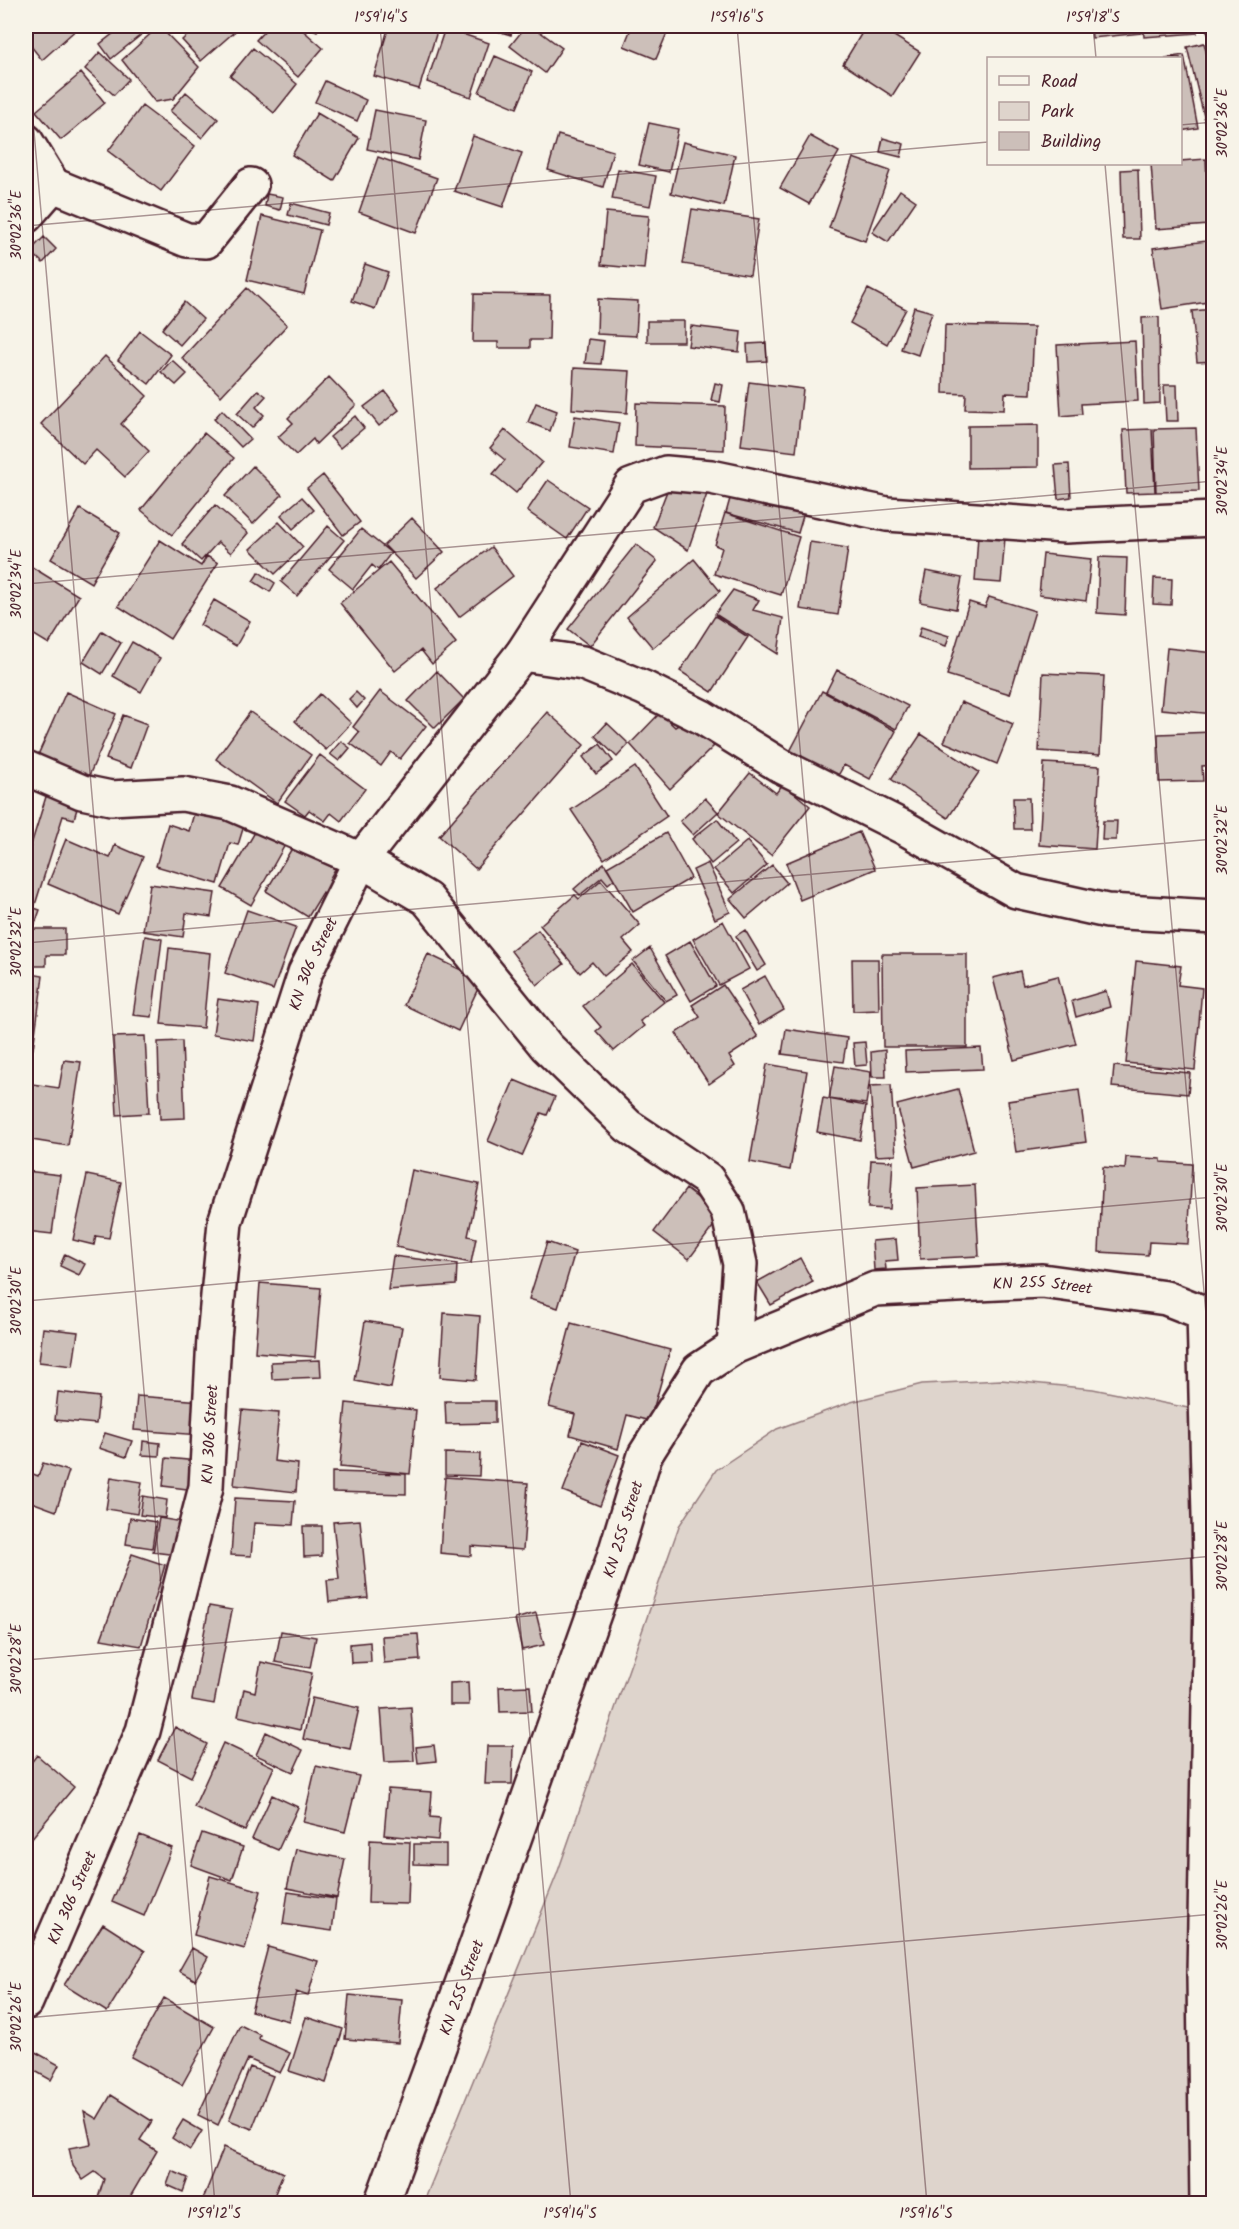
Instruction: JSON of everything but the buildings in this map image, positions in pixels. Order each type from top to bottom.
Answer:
[{"type":"street","points":[[26,141],[53,184],[188,240],[206,241],[251,185]]},
{"type":"street","points":[[26,216],[53,184]]},
{"type":"street","name":"KN 306 Street","points":[[26,2002],[143,1731],[206,1487],[214,1338],[225,1222],[305,973],[361,860],[522,654],[631,486],[666,473],[711,477],[886,514],[1065,526],[1214,519]]},
{"type":"street","points":[[522,654],[584,663],[644,688],[702,717],[781,766],[903,827],[1016,891],[1107,911],[1214,917]]},
{"type":"street","points":[[26,768],[82,792],[111,798],[183,794],[230,803],[361,860],[427,899],[547,1047],[628,1126],[708,1179],[728,1211],[740,1264],[734,1347]]},
{"type":"street","name":"KN 255 Street","points":[[381,2204],[475,1949],[613,1560],[645,1455],[699,1370],[734,1347],[875,1289],[1042,1281],[1166,1298],[1209,1314]]},
{"type":"street","points":[[1207,2204],[1204,1975],[1212,1597],[1209,1314]]},
{"type":"green space","points":[[1001,1380],[1093,1389],[1188,1408],[1213,1424],[1213,2203],[423,2204],[557,1874],[679,1526],[716,1470],[777,1429],[851,1402],[922,1384]]}]
